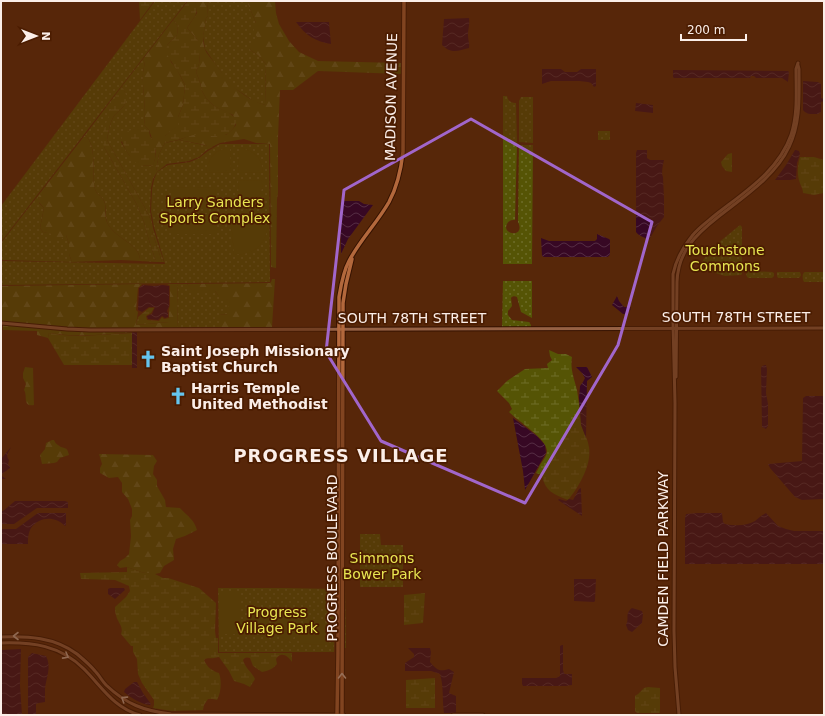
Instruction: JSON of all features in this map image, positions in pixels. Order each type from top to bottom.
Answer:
[{"type":"main road","name":"MADISON AVENUE","points":[[341,329],[344,291],[354,253],[389,201],[396,187],[400,172],[403,139],[404,1]]},
{"type":"main road","name":"PROGRESS BOULEVARD","points":[[341,329],[341,562],[343,584],[343,715]]},
{"type":"main road","name":"PROGRESS BOULEVARD","points":[[337,715],[338,592],[341,562]]},
{"type":"main road","points":[[342,626],[341,595],[338,592],[343,584]]},
{"type":"street","name":"CAMDEN FIELD PARKWAY","points":[[675,328],[673,278],[675,266],[681,252],[697,230],[762,177],[782,154],[790,137],[795,118],[796,69],[798,63],[799,113],[790,146],[782,160],[770,175],[693,239],[681,261],[677,277],[675,328],[674,631],[679,715]]},
{"type":"street","name":"SOUTH 78TH STREET","points":[[1,323],[90,330],[824,328]]},
{"type":"street","points":[[1,637],[37,637],[60,644],[76,653],[117,695],[133,705],[156,712],[179,714],[343,715]]},
{"type":"street","points":[[1,643],[34,644],[56,650],[71,658],[83,668],[107,695],[120,705],[140,715]]},
{"type":"street","points":[[454,715],[483,715]]},
{"type":"highlighted area","points":[[471,119],[652,222],[618,345],[525,503],[381,441],[326,352],[344,190]]},
{"type":"green space","points":[[139,1],[154,1],[140,20]]},
{"type":"green space","points":[[155,1],[187,1],[1,242],[1,206]]},
{"type":"green space","points":[[188,1],[195,1],[197,9],[195,16],[187,28],[197,39],[200,45],[199,64],[196,72],[202,91],[206,98],[214,106],[228,112],[237,119],[234,127],[226,135],[193,135],[165,143],[165,136],[178,125],[178,117],[183,105],[185,85],[166,53],[167,45],[177,35],[178,26],[173,20]]},
{"type":"green space","points":[[195,1],[207,1],[208,16],[206,18],[203,41],[207,54],[235,88],[248,98],[265,105],[266,64],[258,55],[250,50],[252,41],[258,38],[253,32],[256,23],[248,4],[249,1],[275,1],[279,24],[289,41],[299,52],[318,61],[401,63],[401,74],[318,71],[293,90],[280,90],[276,268],[271,267],[270,144],[256,143],[244,139],[220,143],[209,147],[179,140],[191,135],[226,135],[236,125],[233,115],[214,106],[206,98],[202,91],[196,72],[200,54],[197,39],[187,28],[197,13]]},
{"type":"green space","points":[[207,1],[249,1],[248,4],[256,23],[258,38],[250,50],[258,55],[266,64],[265,105],[255,102],[233,87],[205,49],[203,36],[206,18],[208,16]]},
{"type":"green space","points":[[173,20],[178,26],[177,35],[167,45],[171,62],[185,85],[183,105],[178,117],[178,126],[165,136],[165,143],[159,154],[156,171],[153,174],[152,167],[156,150],[149,130],[144,125],[143,59]]},
{"type":"green space","points":[[143,59],[144,125],[148,129],[134,129],[121,142],[129,155],[144,166],[153,166],[152,167],[156,171],[159,154],[165,143],[179,140],[213,147],[199,157],[189,161],[167,164],[157,172],[153,179],[151,188],[150,211],[152,222],[107,140],[109,128],[113,118],[124,106],[126,101],[126,95],[122,86]]},
{"type":"green space","points":[[122,86],[126,95],[126,101],[124,106],[113,118],[109,128],[107,140],[152,222],[152,231],[162,262],[156,262],[144,222],[136,203],[104,147],[102,140],[103,132],[116,94]]},
{"type":"green space","points":[[116,94],[104,147],[136,203],[144,222],[156,262],[140,261],[140,257],[134,247],[114,232],[106,220],[104,201],[95,189],[93,153],[89,140],[85,135]]},
{"type":"green space","points":[[503,96],[507,96],[510,101],[516,103],[517,144],[515,220],[510,221],[506,228],[507,231],[513,233],[519,231],[520,227],[518,222],[519,145],[533,145],[532,264],[503,264]]},
{"type":"green space","points":[[521,97],[533,97],[533,143],[519,142],[519,101]]},
{"type":"green space","points":[[134,129],[149,130],[150,136],[156,144],[153,166],[137,164],[127,152],[122,138],[125,133]]},
{"type":"green space","points":[[598,131],[610,131],[610,140],[598,140]]},
{"type":"green space","points":[[85,135],[89,140],[93,153],[95,189],[105,203],[107,222],[114,232],[134,247],[140,256],[140,261],[121,260],[72,262],[66,235],[60,240],[53,240],[52,234],[43,232],[40,228],[44,208],[37,200],[39,195],[43,192],[47,184]]},
{"type":"green space","name":"Larry Sanders Sports Complex","points":[[220,144],[269,144],[270,282],[1,285],[1,261],[165,264],[151,211],[152,189],[157,172],[168,165],[190,162],[199,158]]},
{"type":"green space","points":[[230,148],[231,171],[229,173],[206,172],[212,157],[218,151]]},
{"type":"green space","points":[[239,148],[249,150],[256,155],[261,162],[263,172],[238,172]]},
{"type":"green space","points":[[732,153],[732,172],[726,171],[721,162],[728,154]]},
{"type":"green space","points":[[800,157],[814,157],[824,160],[824,193],[814,195],[803,193],[798,174]]},
{"type":"green space","points":[[239,180],[263,181],[263,186],[259,195],[253,201],[244,205],[239,205]]},
{"type":"green space","points":[[47,184],[39,203],[44,208],[40,228],[43,232],[66,235],[72,262],[1,260],[1,243]]},
{"type":"green space","points":[[214,187],[216,189],[215,207],[173,207],[173,188]]},
{"type":"green space","points":[[173,214],[215,214],[215,233],[173,234]]},
{"type":"green space","points":[[233,218],[267,220],[266,234],[260,246],[248,253],[234,254],[231,221]]},
{"type":"green space","points":[[152,222],[164,262],[162,262],[152,231]]},
{"type":"green space","name":"Touchstone Commons","points":[[740,225],[742,227],[742,274],[725,276],[699,268],[712,248]]},
{"type":"green space","points":[[748,271],[772,272],[774,273],[774,276],[772,278],[748,278],[746,275]]},
{"type":"green space","points":[[777,272],[800,272],[801,275],[799,278],[778,278]]},
{"type":"green space","points":[[805,272],[824,272],[824,282],[804,282],[803,274]]},
{"type":"green space","points":[[272,279],[275,279],[272,327],[219,327],[219,315],[228,314],[228,300],[220,299],[215,291],[192,291],[187,284],[270,283]]},
{"type":"green space","points":[[503,281],[532,281],[532,318],[521,312],[517,297],[511,298],[512,306],[508,311],[508,315],[512,320],[529,322],[531,327],[502,328]]},
{"type":"green space","points":[[142,284],[138,288],[136,310],[138,312],[136,325],[169,322],[170,286],[167,284],[178,284],[178,328],[90,329],[1,321],[1,286]]},
{"type":"green space","points":[[178,284],[187,284],[193,291],[215,291],[218,295],[228,300],[228,314],[219,315],[219,327],[178,328]]},
{"type":"green space","points":[[149,308],[154,308],[151,313],[146,316],[147,320],[159,321],[162,317],[164,319],[169,318],[169,322],[136,325],[138,317]]},
{"type":"green space","points":[[3,324],[67,330],[137,332],[104,335],[49,333],[48,338],[37,335],[37,331],[3,330]]},
{"type":"green space","points":[[49,333],[81,336],[132,333],[132,365],[64,365],[48,338]]},
{"type":"green space","points":[[549,350],[558,354],[566,354],[572,357],[572,370],[577,390],[582,426],[589,447],[589,461],[587,468],[576,489],[568,500],[551,492],[545,485],[542,475],[536,473],[545,458],[547,451],[546,446],[537,436],[509,412],[512,409],[509,403],[497,391],[507,381],[525,369],[548,368],[547,364],[552,360]]},
{"type":"green space","points":[[25,367],[33,368],[34,405],[28,404],[26,400],[24,390],[26,384],[23,378]]},
{"type":"green space","points":[[54,440],[56,444],[66,449],[69,455],[60,458],[54,463],[42,464],[40,455],[45,449],[46,443]]},
{"type":"green space","points":[[99,454],[153,455],[157,461],[154,466],[153,474],[157,480],[157,486],[165,500],[166,507],[180,508],[196,526],[197,530],[176,539],[173,549],[174,560],[164,566],[160,573],[151,574],[127,567],[120,568],[117,565],[129,554],[131,536],[130,520],[132,516],[132,509],[128,499],[122,492],[122,483],[118,477],[109,478],[100,473],[102,464]]},
{"type":"green space","name":"Simmons Bower Park","points":[[360,534],[380,534],[381,545],[403,545],[403,587],[360,587]]},
{"type":"green space","points":[[127,567],[199,588],[216,603],[215,631],[216,638],[218,638],[218,653],[292,653],[292,662],[286,656],[280,655],[276,659],[277,664],[275,666],[270,670],[262,672],[253,666],[250,658],[245,658],[243,660],[244,663],[255,679],[250,687],[234,681],[219,657],[207,659],[204,660],[208,667],[219,673],[220,676],[221,683],[217,700],[208,699],[203,710],[172,711],[153,708],[154,700],[142,683],[138,674],[137,659],[133,652],[133,646],[131,646],[121,634],[122,629],[115,613],[115,607],[130,591],[129,586],[115,580],[81,579],[80,573],[127,572]]},
{"type":"green space","points":[[388,570],[402,570],[402,581],[383,581],[383,574]]},
{"type":"green space","points":[[345,586],[346,648],[344,648]]},
{"type":"green space","name":"Progress Village Park","points":[[218,588],[335,589],[334,652],[219,652]]},
{"type":"green space","points":[[221,593],[239,593],[239,634],[221,634]]},
{"type":"green space","points":[[425,593],[423,623],[404,625],[404,595]]},
{"type":"green space","points":[[284,609],[291,616],[295,624],[295,633],[291,642],[271,631],[270,628]]},
{"type":"green space","points":[[258,611],[263,611],[263,633],[242,633],[243,625],[248,616]]},
{"type":"green space","points":[[315,621],[324,621],[324,644],[299,643],[304,629]]},
{"type":"green space","points":[[435,678],[435,708],[406,708],[406,680]]},
{"type":"green space","points":[[644,688],[660,688],[660,713],[637,713],[635,711],[635,696]]},
{"type":"water","points":[[469,18],[469,48],[452,51],[445,48],[442,45],[444,19]]},
{"type":"water","points":[[296,22],[329,22],[331,44],[320,42],[311,37],[303,31]]},
{"type":"water","points":[[542,69],[561,69],[565,72],[577,72],[581,69],[596,69],[596,86],[594,87],[588,82],[579,81],[551,81],[542,84]]},
{"type":"water","points":[[673,70],[789,72],[788,82],[782,78],[756,78],[754,76],[751,76],[750,78],[674,78]]},
{"type":"water","points":[[803,81],[818,82],[821,84],[821,98],[824,99],[824,101],[821,102],[821,112],[818,114],[808,113],[803,110]]},
{"type":"water","points":[[636,103],[653,105],[653,113],[635,111]]},
{"type":"water","points":[[637,150],[647,150],[647,158],[650,160],[664,160],[662,173],[664,217],[649,240],[636,232]]},
{"type":"water","points":[[795,150],[799,151],[800,154],[797,163],[796,179],[775,180]]},
{"type":"water","points":[[342,201],[359,201],[364,204],[373,205],[348,239],[341,254],[340,203]]},
{"type":"water","points":[[597,234],[610,240],[610,254],[607,257],[542,256],[541,238],[549,241],[595,241],[597,239]]},
{"type":"water","points":[[143,285],[169,286],[168,317],[165,318],[162,316],[158,320],[148,319],[147,316],[152,314],[155,307],[149,307],[142,312],[138,310],[139,288]]},
{"type":"water","points":[[617,296],[624,307],[631,307],[631,310],[626,314],[623,314],[612,305]]},
{"type":"water","points":[[132,332],[137,332],[137,368],[132,368]]},
{"type":"water","points":[[766,365],[768,426],[766,429],[762,427],[761,368],[762,366]]},
{"type":"water","points":[[576,367],[587,367],[592,377],[587,381],[586,438],[581,425],[579,398],[580,386],[585,378]]},
{"type":"water","points":[[806,396],[824,396],[824,499],[802,500],[795,497],[768,464],[802,461],[803,398]]},
{"type":"water","points":[[513,418],[537,436],[545,445],[546,453],[525,490],[523,471]]},
{"type":"water","points":[[11,447],[7,455],[9,460],[8,465],[10,468],[2,474],[2,476],[6,479],[1,479],[1,459]]},
{"type":"water","points":[[581,488],[582,516],[558,500],[573,500]]},
{"type":"water","points":[[15,501],[65,501],[68,502],[68,508],[37,508],[14,524],[1,524],[1,511]]},
{"type":"water","points":[[38,513],[66,513],[66,525],[65,526],[57,520],[43,519],[31,528],[28,544],[1,544],[1,529],[16,529]]},
{"type":"water","points":[[722,513],[723,522],[725,524],[744,525],[752,523],[766,513],[778,526],[786,529],[794,531],[824,531],[824,564],[685,564],[685,518],[686,514]]},
{"type":"water","points":[[574,579],[596,579],[594,602],[574,601]]},
{"type":"water","points":[[124,588],[125,590],[115,599],[108,594],[108,589]]},
{"type":"water","points":[[632,608],[642,611],[643,614],[642,623],[632,632],[628,630],[626,625],[628,620],[628,612]]},
{"type":"water","points":[[562,645],[563,670],[565,674],[572,674],[572,685],[523,686],[522,678],[556,678],[560,676],[560,646]]},
{"type":"water","points":[[408,648],[430,648],[430,662],[438,670],[449,669],[454,672],[449,693],[456,696],[456,713],[444,713],[440,674],[431,671],[405,671],[405,663],[414,657],[414,654]]},
{"type":"water","points":[[21,649],[20,685],[22,715],[1,715],[1,650]]},
{"type":"water","points":[[32,653],[46,656],[49,668],[45,689],[45,702],[36,704],[36,715],[28,715],[28,657]]},
{"type":"water","points":[[134,682],[137,682],[151,704],[150,705],[136,700],[124,692],[125,689]]},
{"type":"place","name":"Saint Joseph Missionary Baptist Church","points":[[148,359]]},
{"type":"place","name":"Harris Temple United Methodist","points":[[178,396]]},
{"type":"district","name":"PROGRESS VILLAGE","points":[[341,455]]}]
